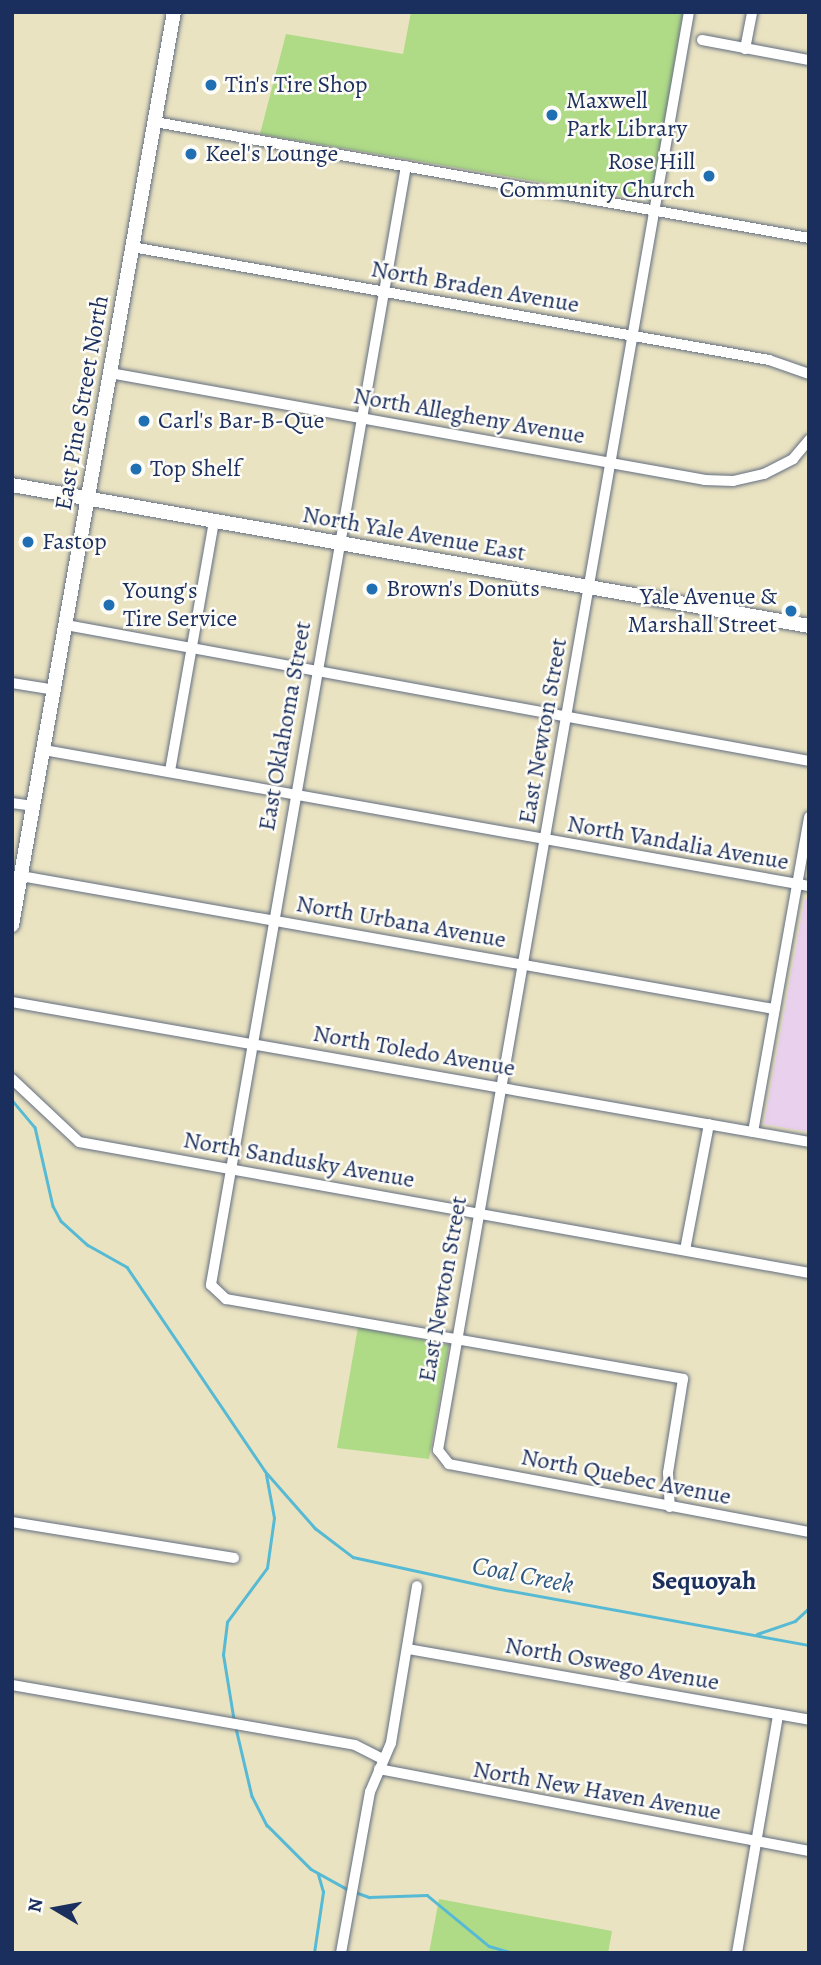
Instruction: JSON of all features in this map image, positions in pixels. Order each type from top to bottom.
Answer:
[{"type":"main road","name":"East Pine Street North","points":[[12,925],[174,12]]},
{"type":"main road","name":"North Yale Avenue East","points":[[12,485],[809,626]]},
{"type":"street","name":"East Newton Street","points":[[439,1456],[437,1444],[455,1340],[546,841],[657,210],[689,12]]},
{"type":"street","points":[[745,49],[752,12]]},
{"type":"street","points":[[702,40],[809,60]]},
{"type":"street","points":[[155,122],[809,238]]},
{"type":"street","name":"East Oklahoma Street","points":[[406,166],[210,1276],[214,1292],[226,1299],[455,1340]]},
{"type":"street","name":"North Braden Avenue","points":[[132,247],[779,362],[809,374]]},
{"type":"street","name":"North Allegheny Avenue","points":[[110,373],[612,463],[733,481],[764,474],[793,459],[809,440]]},
{"type":"street","points":[[170,771],[215,521]]},
{"type":"street","points":[[66,625],[809,761]]},
{"type":"street","points":[[12,683],[55,691]]},
{"type":"street","name":"North Vandalia Avenue","points":[[44,750],[796,886],[809,886]]},
{"type":"street","points":[[12,803],[33,806]]},
{"type":"street","points":[[753,1132],[809,817]]},
{"type":"street","name":"North Urbana Avenue","points":[[21,876],[774,1009]]},
{"type":"street","name":"North Toledo Avenue","points":[[12,1002],[809,1142]]},
{"type":"street","name":"North Sandusky Avenue","points":[[12,1079],[79,1142],[809,1273]]},
{"type":"street","points":[[685,1250],[709,1125]]},
{"type":"street","points":[[455,1340],[683,1379],[668,1473],[670,1507]]},
{"type":"street","name":"North Quebec Avenue","points":[[439,1456],[449,1464],[807,1532]]},
{"type":"street","points":[[12,1522],[234,1558]]},
{"type":"street","points":[[341,1953],[370,1793],[391,1743],[417,1586]]},
{"type":"street","name":"North Oswego Avenue","points":[[408,1649],[809,1720]]},
{"type":"street","points":[[12,1685],[366,1747],[383,1759]]},
{"type":"street","points":[[737,1953],[778,1715]]},
{"type":"street","name":"North New Haven Avenue","points":[[379,1769],[809,1851]]},
{"type":"shaded area","points":[[805,898],[809,899],[809,1132],[764,1124]]},
{"type":"green space","points":[[411,12],[683,12],[652,201],[260,134],[286,34],[403,54]]},
{"type":"green space","points":[[358,1327],[449,1345],[429,1459],[337,1448]]},
{"type":"green space","points":[[439,1899],[612,1931],[608,1953],[429,1953]]},
{"type":"waterway","name":"Coal Creek","points":[[12,1100],[35,1127],[53,1206],[61,1221],[88,1245],[127,1267],[265,1471],[315,1528],[353,1557],[495,1588],[809,1645]]},
{"type":"waterway","name":"Coal Creek","points":[[234,1722],[223,1655],[227,1622],[267,1568],[274,1518],[266,1475]]},
{"type":"waterway","points":[[757,1634],[795,1621],[809,1608]]},
{"type":"waterway","name":"Coal Creek","points":[[236,1728],[252,1796],[267,1825],[311,1869],[347,1889]]},
{"type":"waterway","points":[[314,1953],[323,1892],[318,1874]]},
{"type":"waterway","name":"Coal Creek","points":[[358,1893],[369,1897],[427,1895],[489,1946],[514,1953]]},
{"type":"place","name":"Tin's Tire Shop","points":[[211,85]]},
{"type":"place","name":"Maxwell Park Library","points":[[552,115]]},
{"type":"place","name":"Keel's Lounge","points":[[191,154]]},
{"type":"place","name":"Rose Hill Community Church","points":[[709,176]]},
{"type":"place","name":"Carl's Bar-B-Que","points":[[144,421]]},
{"type":"place","name":"Top Shelf","points":[[136,469]]},
{"type":"place","name":"Fastop","points":[[28,542]]},
{"type":"place","name":"Brown's Donuts","points":[[372,589]]},
{"type":"place","name":"Young's Tire Service","points":[[109,605]]},
{"type":"place","name":"Yale Avenue & Marshall Street","points":[[791,611]]},
{"type":"district","name":"Sequoyah","points":[[704,1581]]}]
